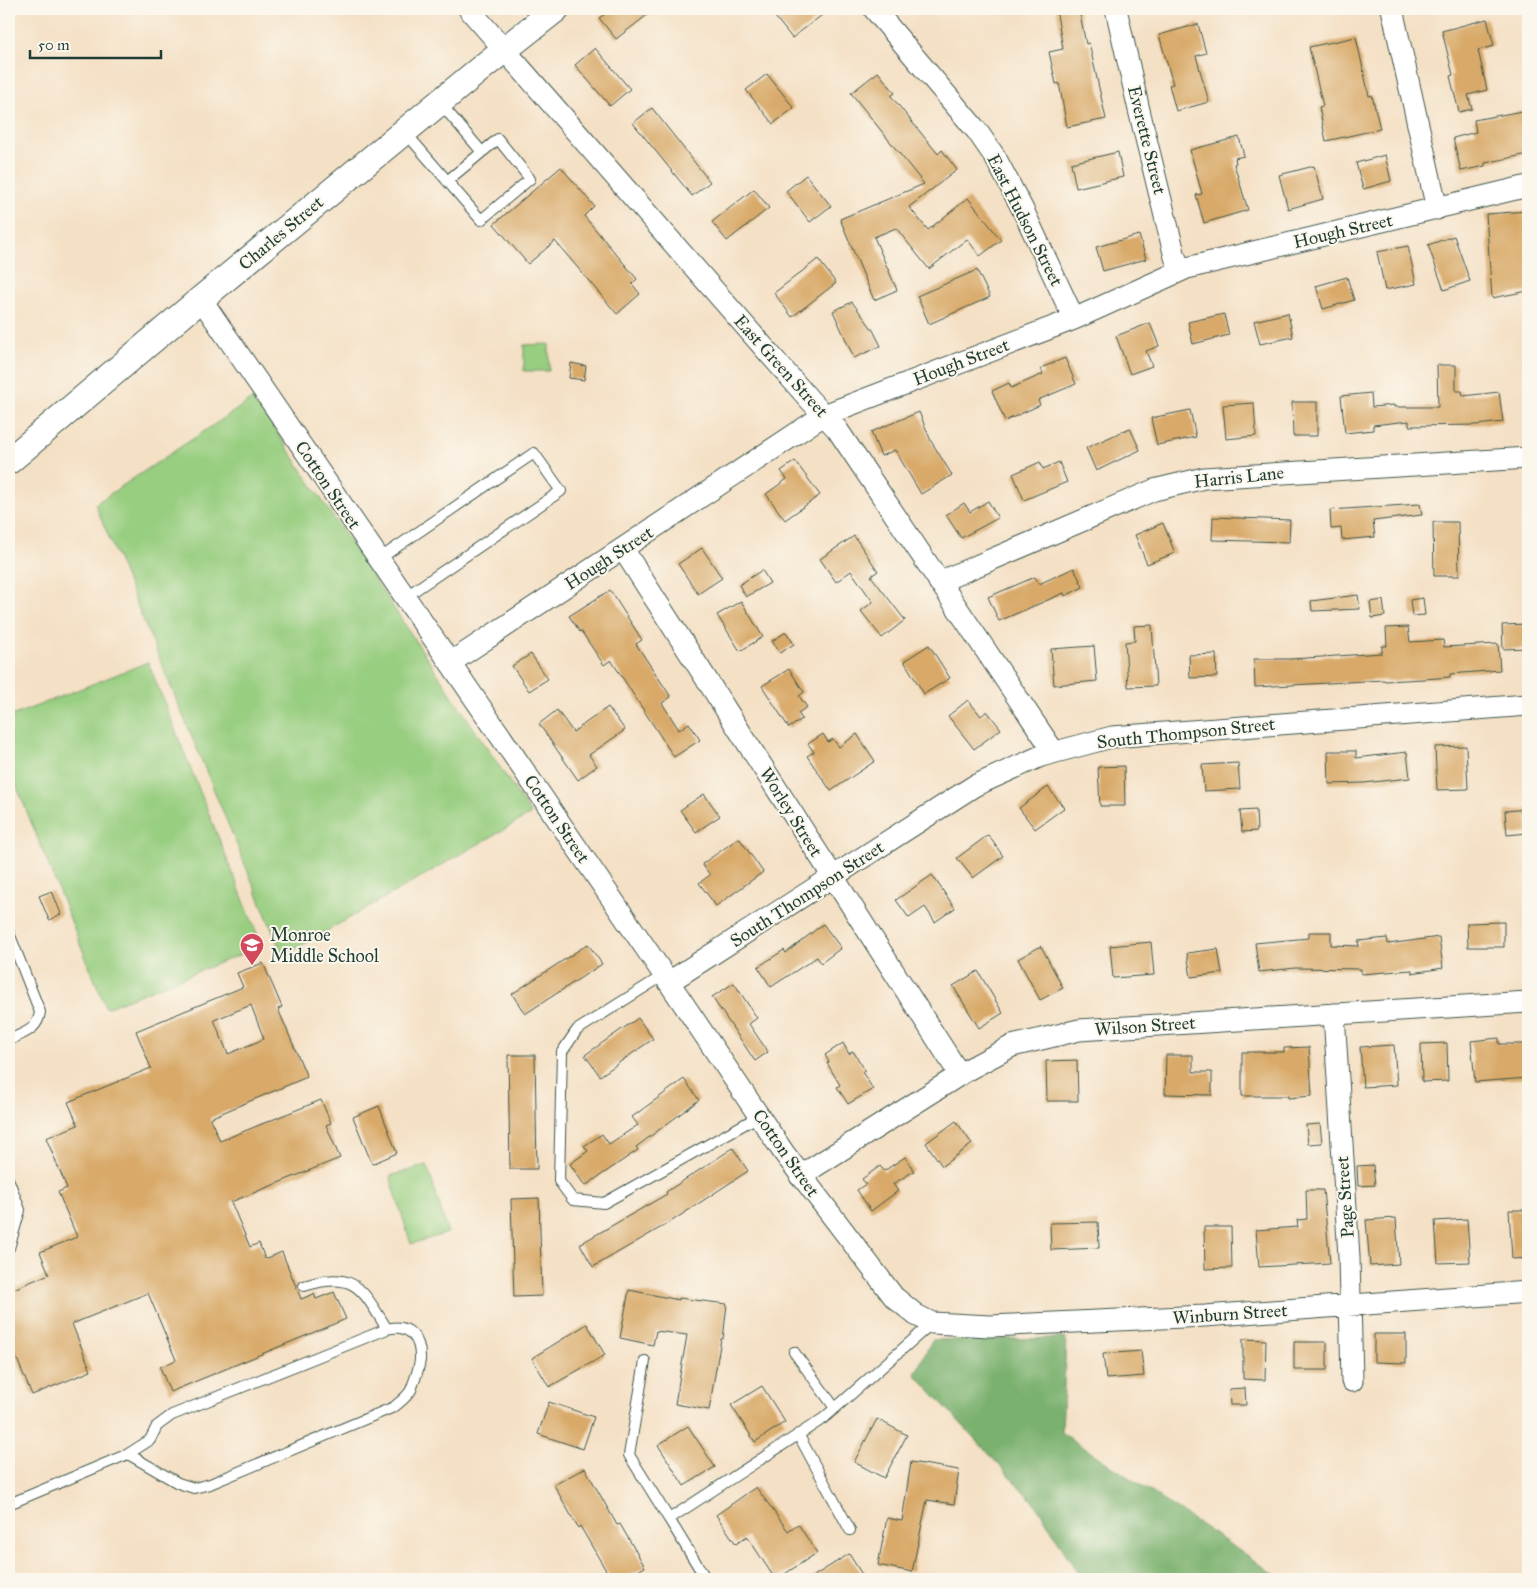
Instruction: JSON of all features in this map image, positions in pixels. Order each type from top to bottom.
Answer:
[{"type":"street","name":"East Green Street","points":[[469,9],[837,428],[1054,752]]},
{"type":"street","name":"Charles Street","points":[[9,461],[404,131],[556,9]]},
{"type":"street","name":"East Hudson Street","points":[[874,9],[977,131],[995,157],[1022,208],[1074,319]]},
{"type":"street","name":"Everette Street","points":[[1116,9],[1141,119],[1176,257],[1182,270]]},
{"type":"street","points":[[1392,9],[1437,209]]},
{"type":"street","name":"Hough Street","points":[[450,663],[824,415],[1074,319],[1182,270],[1528,186]]},
{"type":"street","name":"Cotton Street","points":[[201,299],[800,1176],[894,1298],[916,1315],[932,1323]]},
{"type":"street","name":"Harris Lane","points":[[939,582],[1154,490],[1204,478],[1528,458]]},
{"type":"street","name":"Worley Street","points":[[623,548],[960,1075]]},
{"type":"street","name":"South Thompson Street","points":[[666,978],[833,878],[974,786],[1041,756],[1112,737],[1528,705]]},
{"type":"street","name":"Wilson Street","points":[[800,1176],[969,1069],[1012,1046],[1079,1030],[1528,1002]]},
{"type":"street","name":"Page Street","points":[[1334,1014],[1351,1304],[1352,1381]]},
{"type":"street","name":"Winburn Street","points":[[932,1323],[1000,1326],[1205,1316],[1528,1292]]},
{"type":"lane","points":[[440,102],[482,152]]},
{"type":"lane","points":[[404,131],[480,220],[530,179],[498,138],[447,181]]},
{"type":"lane","points":[[379,559],[534,453],[561,491],[405,597]]},
{"type":"lane","points":[[9,933],[40,1012],[39,1020],[33,1028],[9,1040]]},
{"type":"lane","points":[[666,978],[577,1030],[562,1052],[559,1181],[573,1200],[604,1203],[759,1116]]},
{"type":"lane","points":[[9,1181],[20,1210],[9,1248]]},
{"type":"lane","points":[[304,1286],[325,1280],[344,1280],[358,1287],[369,1300],[387,1329]]},
{"type":"lane","points":[[669,1519],[835,1408],[932,1323]]},
{"type":"lane","points":[[9,1504],[128,1454],[150,1440],[157,1426],[172,1415],[387,1329],[396,1326],[406,1329],[414,1334],[418,1343],[420,1360],[410,1392],[394,1407],[210,1484],[194,1488],[178,1483],[128,1454]]},
{"type":"lane","points":[[794,1352],[835,1408]]},
{"type":"lane","points":[[644,1361],[629,1455],[706,1579]]},
{"type":"lane","points":[[798,1434],[850,1530]]},
{"type":"green space","points":[[549,344],[549,371],[524,371],[524,345]]},
{"type":"green space","points":[[254,398],[531,814],[283,956],[95,504]]},
{"type":"green space","points":[[148,662],[262,946],[106,1008],[9,767],[9,717]]},
{"type":"green space","points":[[427,1165],[448,1233],[411,1244],[390,1176]]},
{"type":"green space","points":[[1066,1338],[1062,1433],[1282,1579],[1081,1579],[1037,1506],[915,1374],[932,1340]]},
{"type":"building","points":[[612,9],[655,9],[616,39],[599,18]]},
{"type":"building","points":[[786,9],[830,9],[792,38],[775,17]]},
{"type":"building","points":[[1056,9],[1079,9],[1086,44],[1089,43],[1106,119],[1067,127],[1059,83],[1056,84],[1049,52],[1063,49]]},
{"type":"building","points":[[1487,19],[1494,46],[1478,50],[1487,90],[1468,95],[1472,109],[1459,112],[1450,76],[1453,75],[1442,31]]},
{"type":"building","points":[[1198,24],[1206,53],[1196,56],[1209,102],[1176,111],[1169,85],[1173,84],[1159,35]]},
{"type":"building","points":[[1356,37],[1369,96],[1372,95],[1380,129],[1326,141],[1319,107],[1323,106],[1309,47]]},
{"type":"building","points":[[595,48],[630,89],[610,106],[575,65]]},
{"type":"building","points":[[878,72],[895,93],[891,96],[938,154],[942,150],[957,170],[909,207],[928,230],[968,198],[1001,240],[980,256],[967,239],[929,269],[896,228],[874,237],[897,290],[874,300],[840,219],[924,184],[851,93]]},
{"type":"building","points":[[767,74],[794,108],[773,124],[746,90]]},
{"type":"building","points":[[652,108],[710,182],[692,196],[633,123]]},
{"type":"building","points":[[1522,111],[1528,140],[1528,154],[1485,163],[1485,166],[1461,171],[1453,138],[1476,132],[1474,120]]},
{"type":"building","points":[[1239,137],[1244,156],[1235,158],[1236,163],[1234,164],[1248,210],[1204,223],[1196,195],[1202,194],[1190,150]]},
{"type":"building","points":[[1118,152],[1123,177],[1076,188],[1071,163]]},
{"type":"building","points":[[1385,155],[1391,181],[1363,189],[1356,163]]},
{"type":"building","points":[[1314,166],[1323,199],[1288,209],[1279,175]]},
{"type":"building","points":[[561,167],[594,206],[584,216],[637,279],[632,284],[640,294],[617,314],[555,241],[528,264],[494,224]]},
{"type":"building","points":[[806,175],[831,206],[810,222],[786,191]]},
{"type":"building","points":[[754,189],[769,208],[727,241],[712,222]]},
{"type":"building","points":[[1528,211],[1528,291],[1492,298],[1486,214]]},
{"type":"building","points":[[1139,235],[1146,259],[1103,271],[1096,247]]},
{"type":"building","points":[[1454,236],[1470,281],[1444,290],[1428,245]]},
{"type":"building","points":[[1408,246],[1416,284],[1385,290],[1377,252]]},
{"type":"building","points":[[818,259],[836,283],[792,317],[774,293]]},
{"type":"building","points":[[977,270],[990,297],[929,324],[917,296]]},
{"type":"building","points":[[1347,277],[1354,300],[1323,309],[1316,286]]},
{"type":"building","points":[[852,302],[873,330],[881,346],[854,358],[833,311]]},
{"type":"building","points":[[1288,313],[1293,337],[1260,344],[1254,321]]},
{"type":"building","points":[[1224,314],[1229,335],[1193,344],[1188,322]]},
{"type":"building","points":[[1150,323],[1159,346],[1146,351],[1152,366],[1130,374],[1116,336]]},
{"type":"building","points":[[1065,358],[1076,384],[1038,400],[1040,405],[1005,421],[992,391],[1009,383],[1011,388],[1043,374],[1041,368]]},
{"type":"building","points":[[571,363],[586,366],[584,380],[569,378]]},
{"type":"building","points":[[1437,365],[1456,365],[1456,391],[1462,391],[1463,396],[1499,392],[1503,422],[1476,425],[1409,426],[1409,421],[1373,425],[1373,430],[1345,433],[1341,396],[1371,393],[1372,407],[1394,405],[1394,407],[1438,407]]},
{"type":"building","points":[[1292,402],[1317,402],[1317,436],[1293,436]]},
{"type":"building","points":[[1254,403],[1256,436],[1226,439],[1223,405]]},
{"type":"building","points":[[1190,410],[1196,437],[1157,445],[1151,418]]},
{"type":"building","points":[[919,412],[931,441],[952,475],[921,494],[895,450],[881,456],[871,432]]},
{"type":"building","points":[[1130,428],[1140,450],[1096,471],[1086,448]]},
{"type":"building","points":[[795,461],[820,495],[785,520],[766,494],[787,479],[781,471]]},
{"type":"building","points":[[1040,462],[1043,469],[1059,462],[1067,482],[1024,500],[1013,474]]},
{"type":"building","points":[[988,501],[998,518],[961,538],[946,515],[964,503],[970,512]]},
{"type":"building","points":[[1420,504],[1422,515],[1373,521],[1375,537],[1342,540],[1341,528],[1331,529],[1330,510]]},
{"type":"building","points":[[1213,517],[1290,520],[1289,542],[1212,540]]},
{"type":"building","points":[[1433,522],[1458,522],[1459,576],[1434,576]]},
{"type":"building","points":[[1163,523],[1175,553],[1147,564],[1135,535]]},
{"type":"building","points":[[854,536],[878,571],[871,576],[905,620],[882,638],[861,611],[873,602],[851,571],[836,582],[820,559]]},
{"type":"building","points":[[702,548],[722,578],[698,594],[678,564]]},
{"type":"building","points":[[1074,568],[1083,587],[1065,596],[1064,593],[999,621],[988,597],[1035,577],[1039,584]]},
{"type":"building","points":[[762,570],[770,583],[746,597],[739,585]]},
{"type":"building","points":[[610,590],[642,640],[636,644],[671,697],[662,703],[679,730],[689,723],[700,740],[674,757],[611,660],[604,665],[569,616]]},
{"type":"building","points":[[1358,595],[1360,609],[1312,611],[1311,601]]},
{"type":"building","points":[[1423,598],[1425,615],[1412,616],[1410,600]]},
{"type":"building","points":[[1383,600],[1385,616],[1372,618],[1370,602]]},
{"type":"building","points":[[741,601],[763,637],[740,651],[717,615]]},
{"type":"building","points":[[1528,624],[1528,648],[1503,649],[1502,625]]},
{"type":"building","points":[[1152,625],[1156,686],[1128,687],[1125,642],[1135,641],[1134,626]]},
{"type":"building","points":[[1408,627],[1410,642],[1443,640],[1444,647],[1498,644],[1500,670],[1450,674],[1450,677],[1424,679],[1255,687],[1254,659],[1291,659],[1382,653],[1382,646],[1387,646],[1386,628]]},
{"type":"building","points":[[786,632],[794,644],[780,653],[772,641]]},
{"type":"building","points":[[929,645],[950,678],[924,694],[904,661]]},
{"type":"building","points":[[1094,646],[1097,681],[1054,685],[1051,649]]},
{"type":"building","points":[[531,654],[548,679],[529,691],[512,666]]},
{"type":"building","points":[[1216,654],[1217,677],[1190,678],[1189,655]]},
{"type":"building","points":[[789,669],[804,692],[799,696],[807,707],[798,713],[802,719],[789,728],[762,686]]},
{"type":"building","points":[[968,700],[981,716],[987,711],[1001,729],[974,749],[948,716]]},
{"type":"building","points":[[608,707],[625,730],[589,755],[597,766],[578,780],[539,724],[557,710],[573,732]]},
{"type":"building","points":[[823,734],[828,742],[833,739],[839,747],[857,734],[875,761],[831,791],[807,756],[814,752],[808,744]]},
{"type":"building","points":[[1466,746],[1468,789],[1437,790],[1435,747]]},
{"type":"building","points":[[1328,751],[1356,751],[1356,758],[1407,752],[1410,778],[1364,783],[1329,784]]},
{"type":"building","points":[[1238,763],[1240,789],[1204,791],[1202,765]]},
{"type":"building","points":[[1124,766],[1125,806],[1100,806],[1098,767]]},
{"type":"building","points":[[1048,787],[1064,808],[1035,829],[1019,808]]},
{"type":"building","points":[[704,794],[720,816],[696,832],[680,810]]},
{"type":"building","points":[[1528,809],[1528,833],[1507,835],[1505,811]]},
{"type":"building","points":[[1256,810],[1257,831],[1242,832],[1240,811]]},
{"type":"building","points":[[988,835],[1003,856],[973,878],[957,858]]},
{"type":"building","points":[[739,838],[763,872],[716,906],[699,883],[710,875],[702,864]]},
{"type":"building","points":[[932,875],[955,908],[935,922],[925,907],[909,918],[896,900]]},
{"type":"building","points":[[52,891],[61,914],[49,920],[39,896]]},
{"type":"building","points":[[1504,922],[1504,947],[1468,947],[1467,923]]},
{"type":"building","points":[[823,924],[841,948],[821,963],[817,957],[771,987],[758,967],[784,950],[786,953]]},
{"type":"building","points":[[1309,932],[1331,932],[1331,945],[1359,946],[1358,941],[1387,938],[1388,944],[1439,937],[1443,968],[1412,973],[1412,970],[1361,974],[1361,969],[1295,968],[1259,972],[1255,943],[1309,938]]},
{"type":"building","points":[[1151,942],[1154,975],[1113,978],[1110,946]]},
{"type":"building","points":[[588,944],[602,964],[525,1014],[512,994]]},
{"type":"building","points":[[1041,946],[1063,988],[1040,1000],[1018,959]]},
{"type":"building","points":[[1218,949],[1222,973],[1191,977],[1187,953]]},
{"type":"building","points":[[263,963],[282,1007],[278,1009],[307,1077],[210,1118],[220,1141],[321,1100],[331,1123],[326,1125],[340,1158],[231,1202],[250,1247],[259,1243],[265,1259],[282,1252],[301,1299],[314,1294],[316,1299],[334,1292],[346,1319],[170,1392],[160,1367],[176,1360],[148,1293],[72,1324],[91,1371],[32,1395],[9,1340],[9,1291],[49,1274],[40,1252],[77,1237],[58,1192],[67,1188],[46,1138],[78,1125],[68,1102],[151,1068],[136,1031],[243,987],[237,973]],"holes":[[[251,1005],[264,1039],[228,1054],[214,1020]]]},
{"type":"building","points":[[978,971],[1003,1013],[979,1028],[953,986]]},
{"type":"building","points":[[734,983],[757,1018],[749,1024],[768,1052],[755,1061],[712,997]]},
{"type":"building","points":[[638,1018],[653,1039],[600,1076],[585,1055]]},
{"type":"building","points":[[1499,1038],[1499,1044],[1528,1044],[1528,1078],[1475,1082],[1471,1041]]},
{"type":"building","points":[[843,1043],[849,1054],[853,1051],[865,1070],[862,1072],[873,1089],[848,1104],[837,1087],[840,1085],[827,1063],[829,1062],[825,1055]]},
{"type":"building","points":[[1447,1043],[1448,1081],[1422,1082],[1421,1044]]},
{"type":"building","points":[[1394,1045],[1397,1085],[1363,1087],[1360,1047]]},
{"type":"building","points":[[1309,1047],[1312,1096],[1288,1098],[1288,1096],[1242,1096],[1242,1052],[1284,1052],[1284,1048]]},
{"type":"building","points":[[508,1055],[535,1055],[537,1169],[510,1169]]},
{"type":"building","points":[[1166,1055],[1193,1055],[1193,1072],[1212,1072],[1212,1095],[1165,1094]]},
{"type":"building","points":[[1077,1060],[1078,1101],[1047,1101],[1046,1061]]},
{"type":"building","points":[[684,1079],[699,1100],[636,1147],[638,1150],[585,1186],[570,1164],[588,1151],[584,1146],[602,1134],[609,1144],[638,1125],[632,1117]]},
{"type":"building","points":[[379,1106],[397,1153],[372,1164],[353,1117]]},
{"type":"building","points":[[956,1121],[972,1144],[942,1166],[926,1143]]},
{"type":"building","points":[[1320,1124],[1322,1143],[1308,1144],[1306,1125]]},
{"type":"building","points":[[733,1148],[748,1171],[672,1221],[593,1267],[580,1244],[667,1194],[666,1192]]},
{"type":"building","points":[[905,1157],[914,1171],[893,1184],[898,1191],[871,1211],[857,1190],[866,1184],[862,1179],[880,1166],[884,1171]]},
{"type":"building","points":[[1373,1165],[1375,1185],[1358,1186],[1357,1166]]},
{"type":"building","points":[[1306,1190],[1323,1190],[1330,1263],[1259,1267],[1256,1230],[1298,1227],[1297,1220],[1307,1219]]},
{"type":"building","points":[[539,1198],[542,1296],[514,1297],[511,1199]]},
{"type":"building","points":[[1509,1210],[1528,1210],[1528,1258],[1512,1259]]},
{"type":"building","points":[[1396,1218],[1399,1264],[1370,1266],[1366,1220]]},
{"type":"building","points":[[1467,1219],[1470,1262],[1438,1263],[1435,1221]]},
{"type":"building","points":[[1098,1222],[1099,1248],[1051,1250],[1050,1223]]},
{"type":"building","points":[[1204,1227],[1231,1227],[1232,1268],[1205,1269]]},
{"type":"building","points":[[629,1290],[679,1300],[679,1298],[727,1304],[723,1339],[721,1339],[709,1410],[675,1404],[687,1335],[656,1331],[653,1345],[620,1338]]},
{"type":"building","points":[[587,1324],[605,1355],[549,1387],[532,1358]]},
{"type":"building","points":[[1374,1334],[1406,1334],[1406,1363],[1374,1362]]},
{"type":"building","points":[[1243,1339],[1266,1340],[1265,1380],[1243,1379]]},
{"type":"building","points":[[1294,1342],[1327,1342],[1327,1370],[1294,1370]]},
{"type":"building","points":[[1141,1351],[1144,1376],[1106,1379],[1103,1354]]},
{"type":"building","points":[[762,1386],[785,1422],[755,1442],[731,1405]]},
{"type":"building","points":[[1245,1388],[1246,1405],[1230,1405],[1229,1389]]},
{"type":"building","points":[[549,1402],[594,1417],[583,1449],[538,1434]]},
{"type":"building","points":[[877,1419],[907,1435],[884,1478],[854,1462]]},
{"type":"building","points":[[688,1426],[715,1467],[684,1486],[658,1445]]},
{"type":"building","points":[[911,1462],[959,1470],[954,1504],[927,1500],[912,1572],[878,1565],[887,1518],[902,1521]]},
{"type":"building","points":[[585,1468],[617,1525],[620,1524],[645,1567],[624,1579],[611,1579],[580,1526],[578,1528],[554,1485]]},
{"type":"building","points":[[756,1487],[788,1531],[798,1524],[817,1553],[777,1579],[775,1579],[747,1536],[736,1544],[716,1515]]},
{"type":"building","points":[[849,1554],[865,1579],[809,1579]]},
{"type":"place","name":"Monroe Middle School","points":[[252,966]]}]
